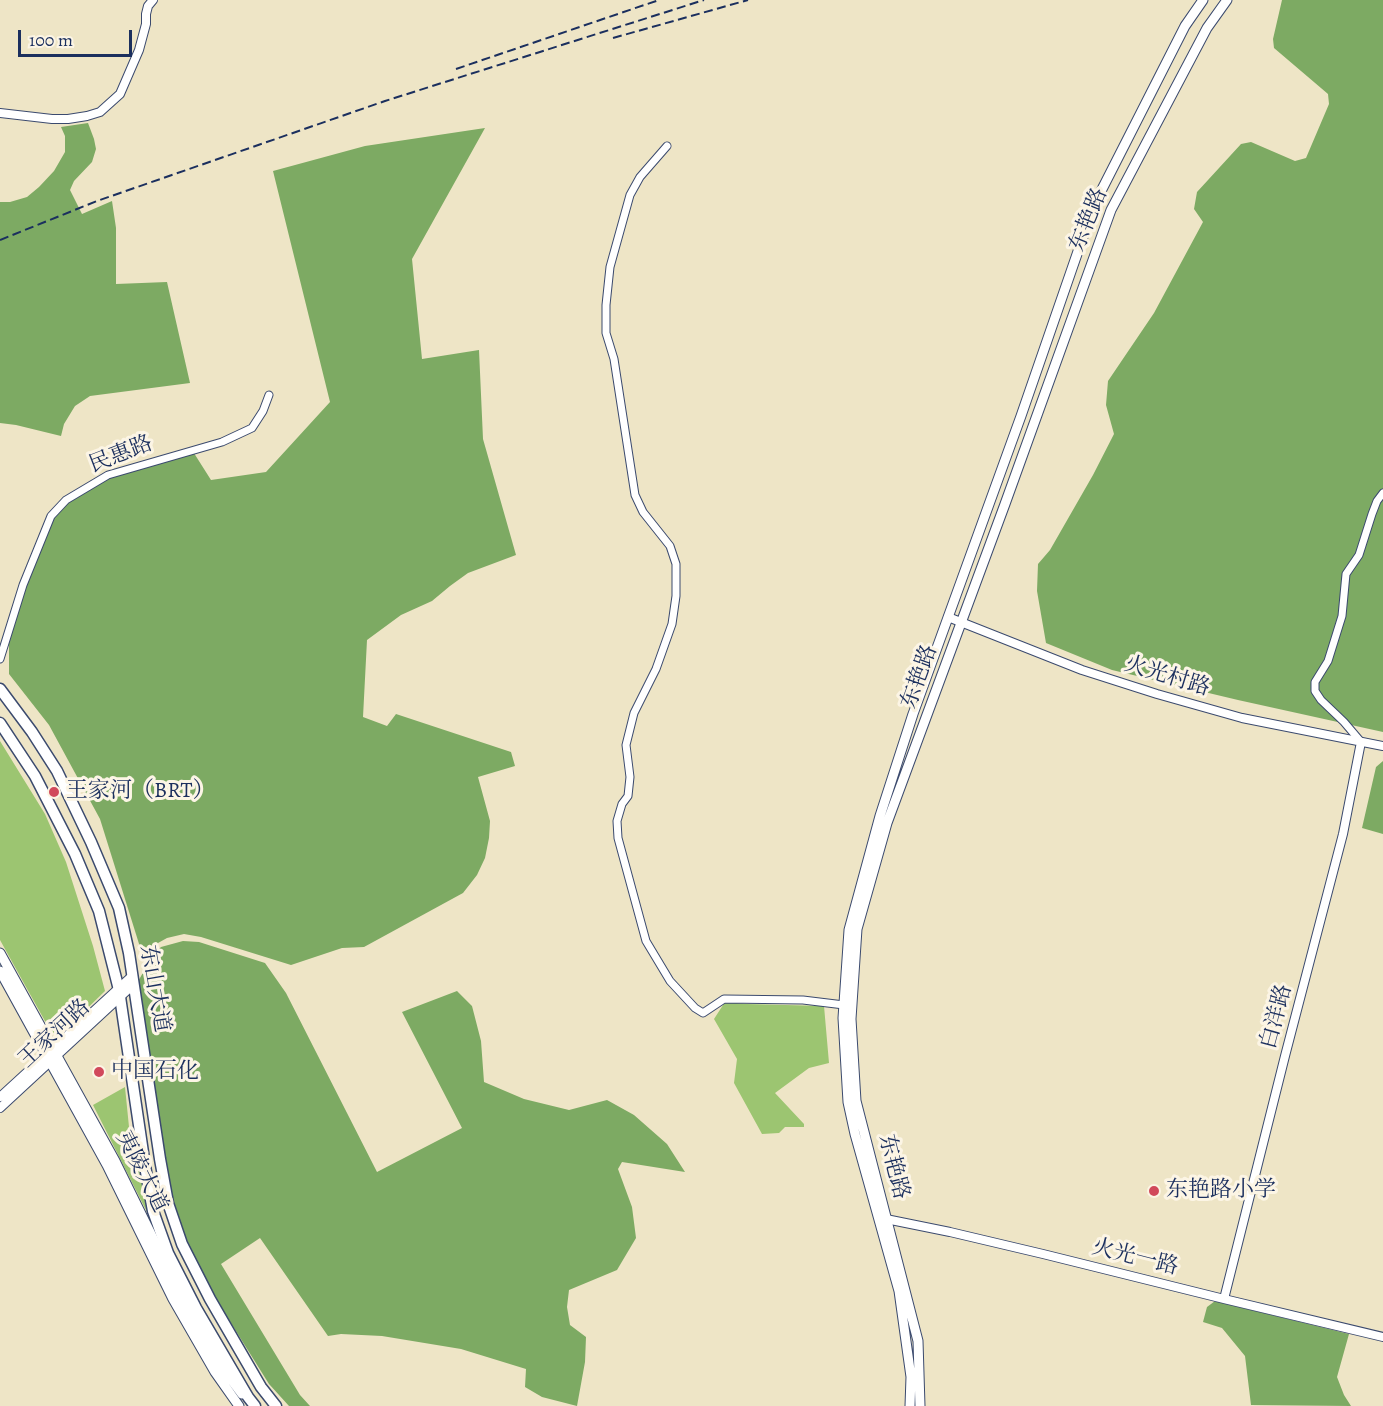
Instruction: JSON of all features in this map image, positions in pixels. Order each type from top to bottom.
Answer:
[{"type":"main road","name":"东艳路","points":[[921,1406],[918,1341],[855,1134],[848,1102],[843,1018],[849,930],[880,816],[913,714],[1095,205],[1185,26],[1203,0]]},
{"type":"main road","name":"东艳路","points":[[910,1406],[911,1377],[899,1291],[856,1101],[851,1019],[857,929],[887,822],[1112,210],[1207,28],[1227,0]]},
{"type":"main road","name":"东山大道","points":[[0,689],[57,771],[92,842],[119,908],[133,981],[168,1203],[182,1244],[210,1299],[261,1387],[276,1406]]},
{"type":"main road","name":"东山大道","points":[[0,723],[35,776],[75,854],[99,911],[120,994],[153,1211],[168,1253],[196,1308],[255,1406]]},
{"type":"main road","name":"夷陵大道","points":[[0,953],[173,1299],[215,1372],[239,1406]]},
{"type":"main road","name":"夷陵大道","points":[[0,971],[115,1161],[181,1295],[222,1367],[250,1406]]},
{"type":"street","points":[[0,113],[68,119],[100,112],[120,94],[139,50],[147,24],[148,6],[153,0]]},
{"type":"street","points":[[667,146],[640,177],[630,195],[610,267],[606,305],[606,333],[614,359],[635,495],[643,512],[670,546],[676,564],[676,596],[672,624],[656,669],[634,713],[626,745],[630,777],[628,796],[622,804],[617,822],[618,838],[646,941],[670,981],[695,1008],[703,1013],[724,999],[803,1000],[844,1005]]},
{"type":"street","name":"民惠路","points":[[0,658],[23,585],[51,516],[66,500],[108,475],[222,442],[252,428],[263,411],[269,395]]},
{"type":"street","points":[[1361,742],[1321,700],[1315,691],[1315,682],[1328,661],[1342,616],[1346,574],[1359,555],[1377,501],[1383,493]]},
{"type":"street","name":"火光村路","points":[[948,617],[1082,670],[1157,694],[1242,718],[1383,746]]},
{"type":"street","name":"白洋路","points":[[1224,1299],[1343,834],[1361,742]]},
{"type":"street","name":"王家河路","points":[[0,1108],[133,981]]},
{"type":"street","name":"王家河路","points":[[0,1097],[52,1056]]},
{"type":"street","name":"火光一路","points":[[882,1219],[1031,1251],[1383,1337]]},
{"type":"green space","points":[[1282,0],[1383,0],[1383,732],[1112,670],[1046,643],[1037,591],[1038,564],[1050,550],[1114,434],[1106,405],[1108,381],[1154,313],[1203,222],[1194,209],[1197,192],[1241,144],[1251,142],[1295,161],[1306,158],[1329,104],[1328,94],[1274,48],[1273,39]]},
{"type":"green space","points":[[88,123],[96,149],[92,162],[74,181],[70,190],[82,214],[112,201],[116,228],[116,284],[167,282],[190,383],[90,396],[75,406],[64,424],[61,436],[0,423],[0,202],[10,202],[27,197],[54,171],[65,152],[65,136],[61,127]]},
{"type":"green space","points":[[485,128],[412,259],[422,359],[479,350],[483,439],[516,555],[468,573],[432,601],[401,615],[367,640],[363,717],[387,726],[396,714],[511,752],[515,766],[478,777],[490,821],[485,858],[477,875],[463,893],[364,947],[342,948],[291,965],[201,937],[184,934],[158,943],[150,954],[140,947],[100,819],[49,725],[9,674],[9,630],[51,516],[66,500],[108,475],[192,450],[211,480],[266,472],[330,402],[273,171],[365,146]]},
{"type":"green space","points":[[0,741],[45,814],[66,862],[105,991],[60,1035],[51,1032],[0,940]]},
{"type":"green space","points":[[1383,761],[1383,834],[1362,828],[1376,767]]},
{"type":"green space","points":[[183,941],[199,942],[265,963],[286,993],[377,1172],[462,1128],[402,1012],[457,991],[472,1006],[481,1041],[484,1082],[524,1099],[569,1110],[607,1100],[634,1115],[667,1144],[685,1172],[622,1162],[618,1169],[632,1207],[636,1238],[617,1270],[569,1290],[567,1307],[570,1325],[586,1337],[585,1362],[577,1406],[542,1397],[525,1387],[526,1369],[461,1349],[382,1336],[341,1334],[328,1336],[260,1238],[221,1264],[300,1395],[310,1406],[289,1406],[269,1384],[219,1304],[171,1203],[136,985],[153,955],[161,947]]},
{"type":"green space","points":[[725,1002],[824,1006],[829,1063],[809,1068],[775,1093],[804,1124],[804,1127],[785,1127],[779,1133],[762,1134],[734,1083],[737,1059],[714,1019]]},
{"type":"green space","points":[[125,1087],[129,1127],[154,1226],[93,1105]]},
{"type":"green space","points":[[1215,1301],[1349,1334],[1337,1377],[1351,1406],[1251,1405],[1245,1356],[1222,1328],[1203,1322],[1207,1307]]},
{"type":"railway","points":[[456,69],[659,0]]},
{"type":"railway","points":[[0,240],[97,201],[385,101],[704,0]]},
{"type":"railway","points":[[613,38],[748,0]]},
{"type":"place","name":"王家河（BRT）","points":[[54,792]]},
{"type":"place","name":"中国石化","points":[[99,1072]]},
{"type":"place","name":"东艳路小学","points":[[1154,1191]]}]
